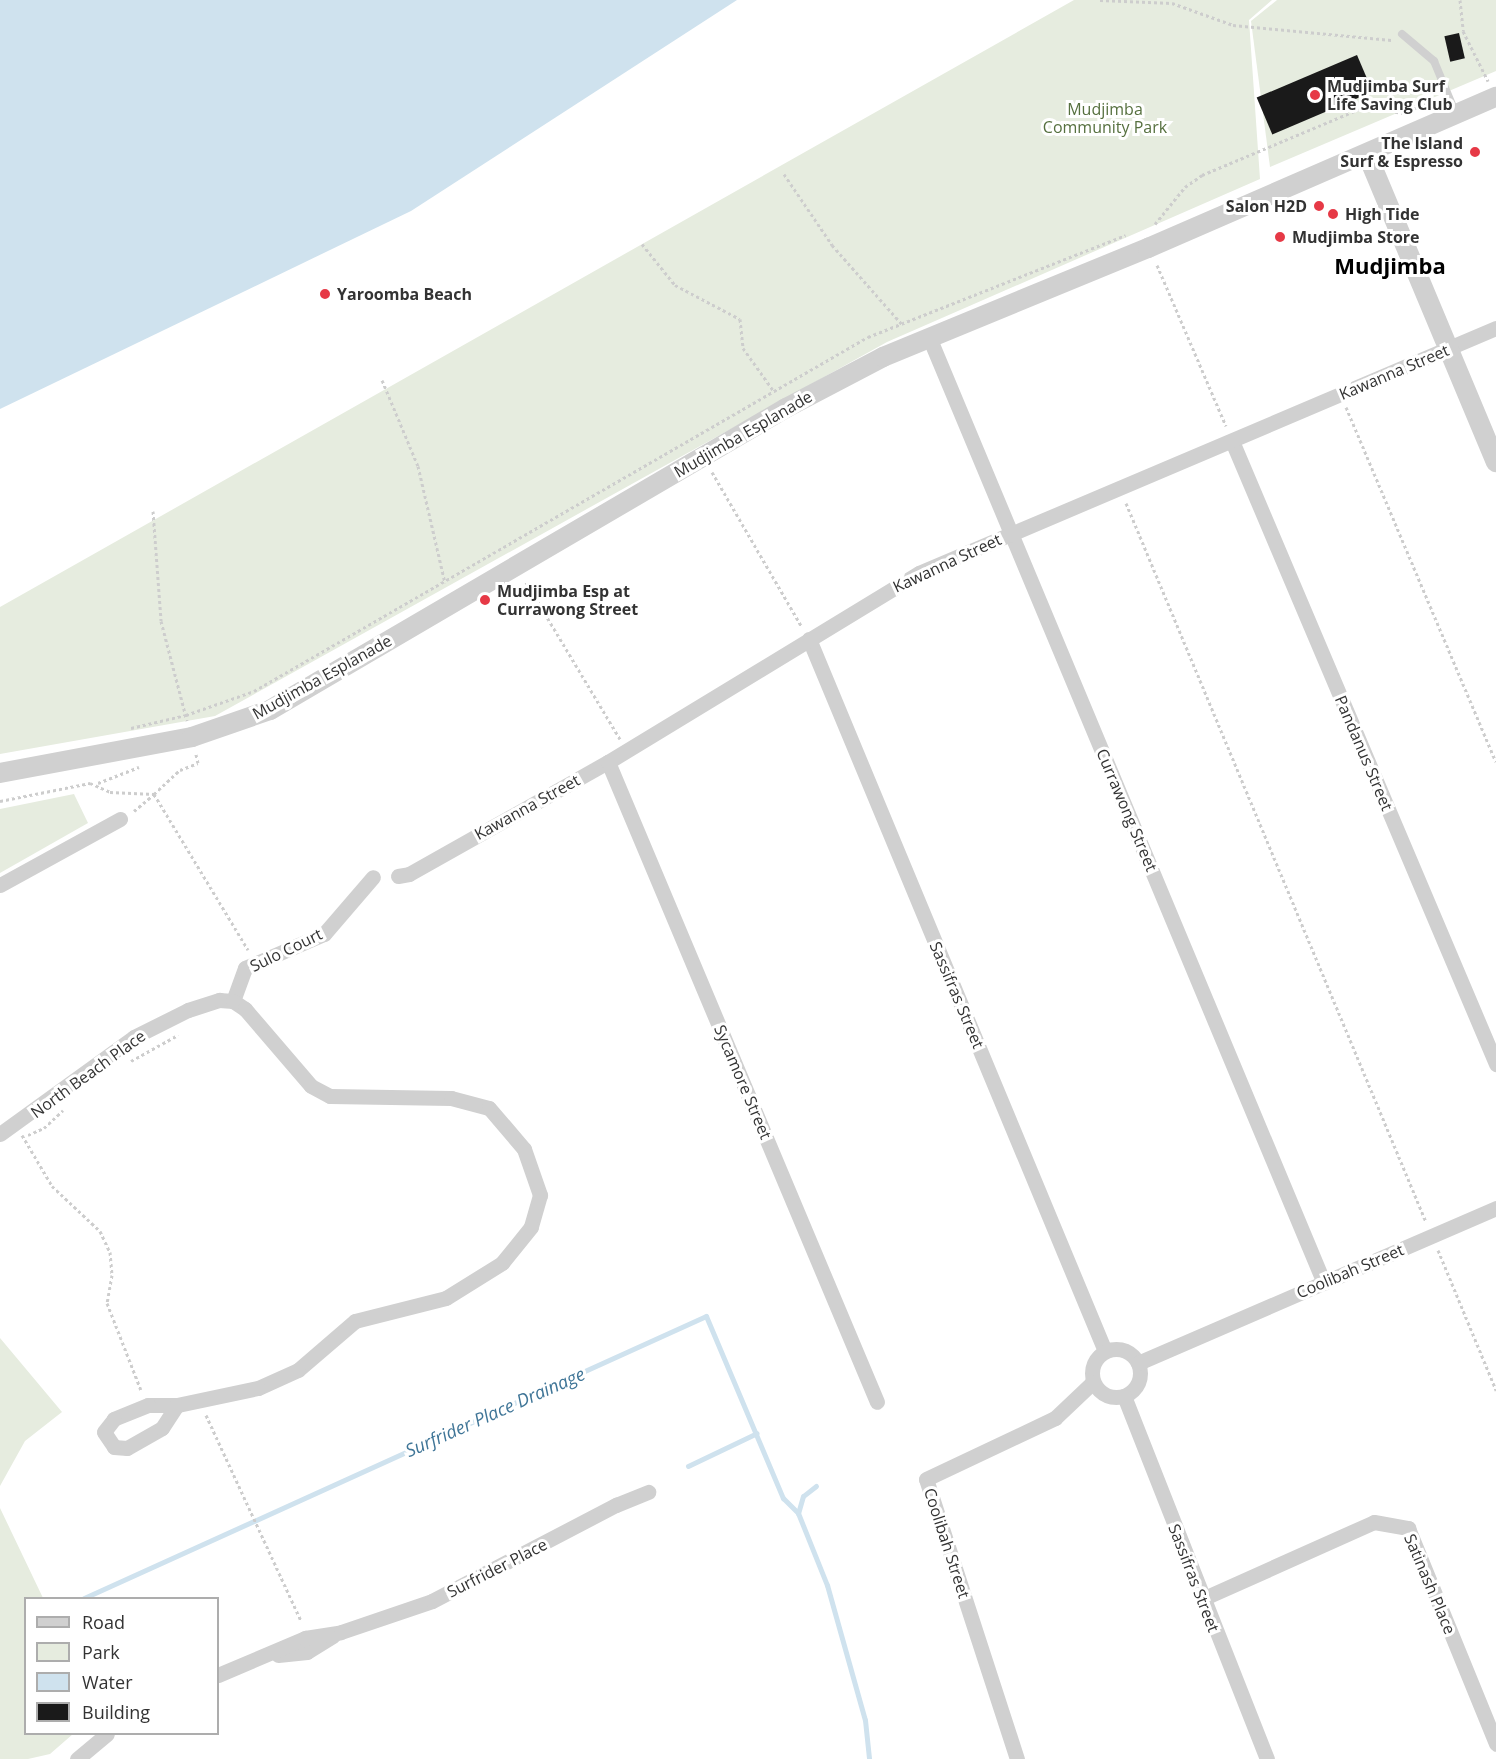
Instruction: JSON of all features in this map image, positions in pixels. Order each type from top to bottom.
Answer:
[{"type":"street","name":"Mudjimba Esplanade","points":[[0,773],[194,746],[270,710],[786,408],[922,340],[1367,154],[1456,114],[1492,89]]},
{"type":"street","points":[[1367,154],[1496,462]]},
{"type":"street","name":"Kawanna Street","points":[[398,876],[409,874],[627,751],[919,573],[1496,328]]},
{"type":"street","name":"Currawong Street","points":[[922,340],[1011,534],[1324,1283]]},
{"type":"street","name":"Pandanus Street","points":[[1232,441],[1496,1064]]},
{"type":"street","name":"Sassifras Street","points":[[809,639],[1105,1351]]},
{"type":"street","name":"Sycamore Street","points":[[608,762],[878,1402]]},
{"type":"street","points":[[0,885],[120,819]]},
{"type":"street","name":"Sulo Court","points":[[233,1001],[245,968],[324,934],[373,877]]},
{"type":"street","name":"North Beach Place","points":[[0,1134],[20,1131],[134,1037],[188,1010],[219,1000],[233,1001]]},
{"type":"street","points":[[177,1406],[162,1428],[127,1448],[114,1447],[104,1432],[114,1419],[148,1405],[177,1406],[258,1388],[298,1370],[355,1321],[446,1298],[502,1263],[531,1227],[540,1195],[524,1149],[489,1108],[451,1098],[330,1096],[311,1086],[245,1009],[233,1001]]},
{"type":"street","name":"Coolibah Street","points":[[1138,1363],[1496,1208]]},
{"type":"street","points":[[1122,1349],[1138,1363],[1140,1380],[1124,1396],[1107,1396],[1094,1382],[1093,1365],[1105,1351],[1122,1349]]},
{"type":"street","name":"Coolibah Street","points":[[1017,1759],[926,1479],[1055,1418],[1094,1382]]},
{"type":"street","name":"Sassifras Street","points":[[1124,1396],[1202,1599],[1267,1759]]},
{"type":"street","name":"Surfrider Place","points":[[219,1675],[267,1656],[307,1652],[341,1632],[432,1601],[616,1505],[649,1492]]},
{"type":"street","name":"Satinash Place","points":[[1202,1599],[1374,1522],[1408,1528],[1496,1744]]},
{"type":"street","points":[[83,1756],[106,1735]]},
{"type":"lane","points":[[1402,33],[1434,61],[1456,114]]},
{"type":"path","points":[[1100,0],[1172,3],[1233,25],[1393,40],[1402,33]]},
{"type":"path","points":[[1460,0],[1463,30],[1492,89]]},
{"type":"path","points":[[784,174],[832,244],[902,324],[922,340]]},
{"type":"path","points":[[642,244],[675,285],[740,319],[744,348],[786,408]]},
{"type":"path","points":[[1157,265],[1232,441]]},
{"type":"path","points":[[382,381],[418,466],[445,582],[454,601]]},
{"type":"path","points":[[1341,394],[1496,762]]},
{"type":"path","points":[[703,456],[809,639]]},
{"type":"path","points":[[1120,488],[1496,1390]]},
{"type":"path","points":[[120,819],[154,794],[180,770],[198,764],[162,621],[153,511]]},
{"type":"path","points":[[516,565],[627,751]]},
{"type":"path","points":[[0,801],[90,783],[110,792],[154,794]]},
{"type":"path","points":[[154,794],[249,952]]},
{"type":"path","points":[[120,1066],[183,1032]]},
{"type":"path","points":[[67,1106],[44,1128],[20,1131],[52,1186],[100,1231],[110,1252],[112,1275],[107,1303],[148,1405]]},
{"type":"path","points":[[193,1402],[205,1413],[301,1621]]},
{"type":"green space","name":"Mudjimba Community Park","points":[[1074,0],[1272,0],[1249,20],[1260,179],[887,342],[215,716],[0,754],[0,607]]},
{"type":"green space","points":[[1277,0],[1496,0],[1496,71],[1270,167],[1251,21]]},
{"type":"green space","points":[[74,794],[88,823],[0,873],[0,809]]},
{"type":"green space","points":[[0,1338],[62,1412],[25,1441],[0,1486]]},
{"type":"green space","points":[[0,1508],[43,1597],[24,1597],[24,1735],[72,1735],[50,1754],[28,1759],[0,1759]]},
{"type":"water","points":[[0,0],[737,0],[411,211],[0,409]]},
{"type":"building","points":[[1459,33],[1465,58],[1450,62],[1444,36]]},
{"type":"building","name":"Mudjimba Surf Life Saving Club","points":[[1357,55],[1373,92],[1272,134],[1257,98]]},
{"type":"waterway","name":"Surfrider Place Drainage","points":[[86,1597],[706,1316],[783,1498],[798,1513]]},
{"type":"waterway","points":[[688,1466],[757,1433]]},
{"type":"waterway","points":[[816,1486],[803,1496],[798,1513],[827,1585],[865,1720],[869,1759]]},
{"type":"place","name":"Mudjimba Surf Life Saving Club","points":[[1315,95]]},
{"type":"place","name":"The Island Surf & Espresso","points":[[1475,152]]},
{"type":"place","name":"Salon H2D","points":[[1319,206]]},
{"type":"place","name":"High Tide","points":[[1333,214]]},
{"type":"place","name":"Mudjimba Store","points":[[1280,237]]},
{"type":"place","name":"Yaroomba Beach","points":[[325,294]]},
{"type":"place","name":"Mudjimba Esp at Currawong Street","points":[[485,600]]},
{"type":"district","name":"Mudjimba","points":[[1390,266]]}]
